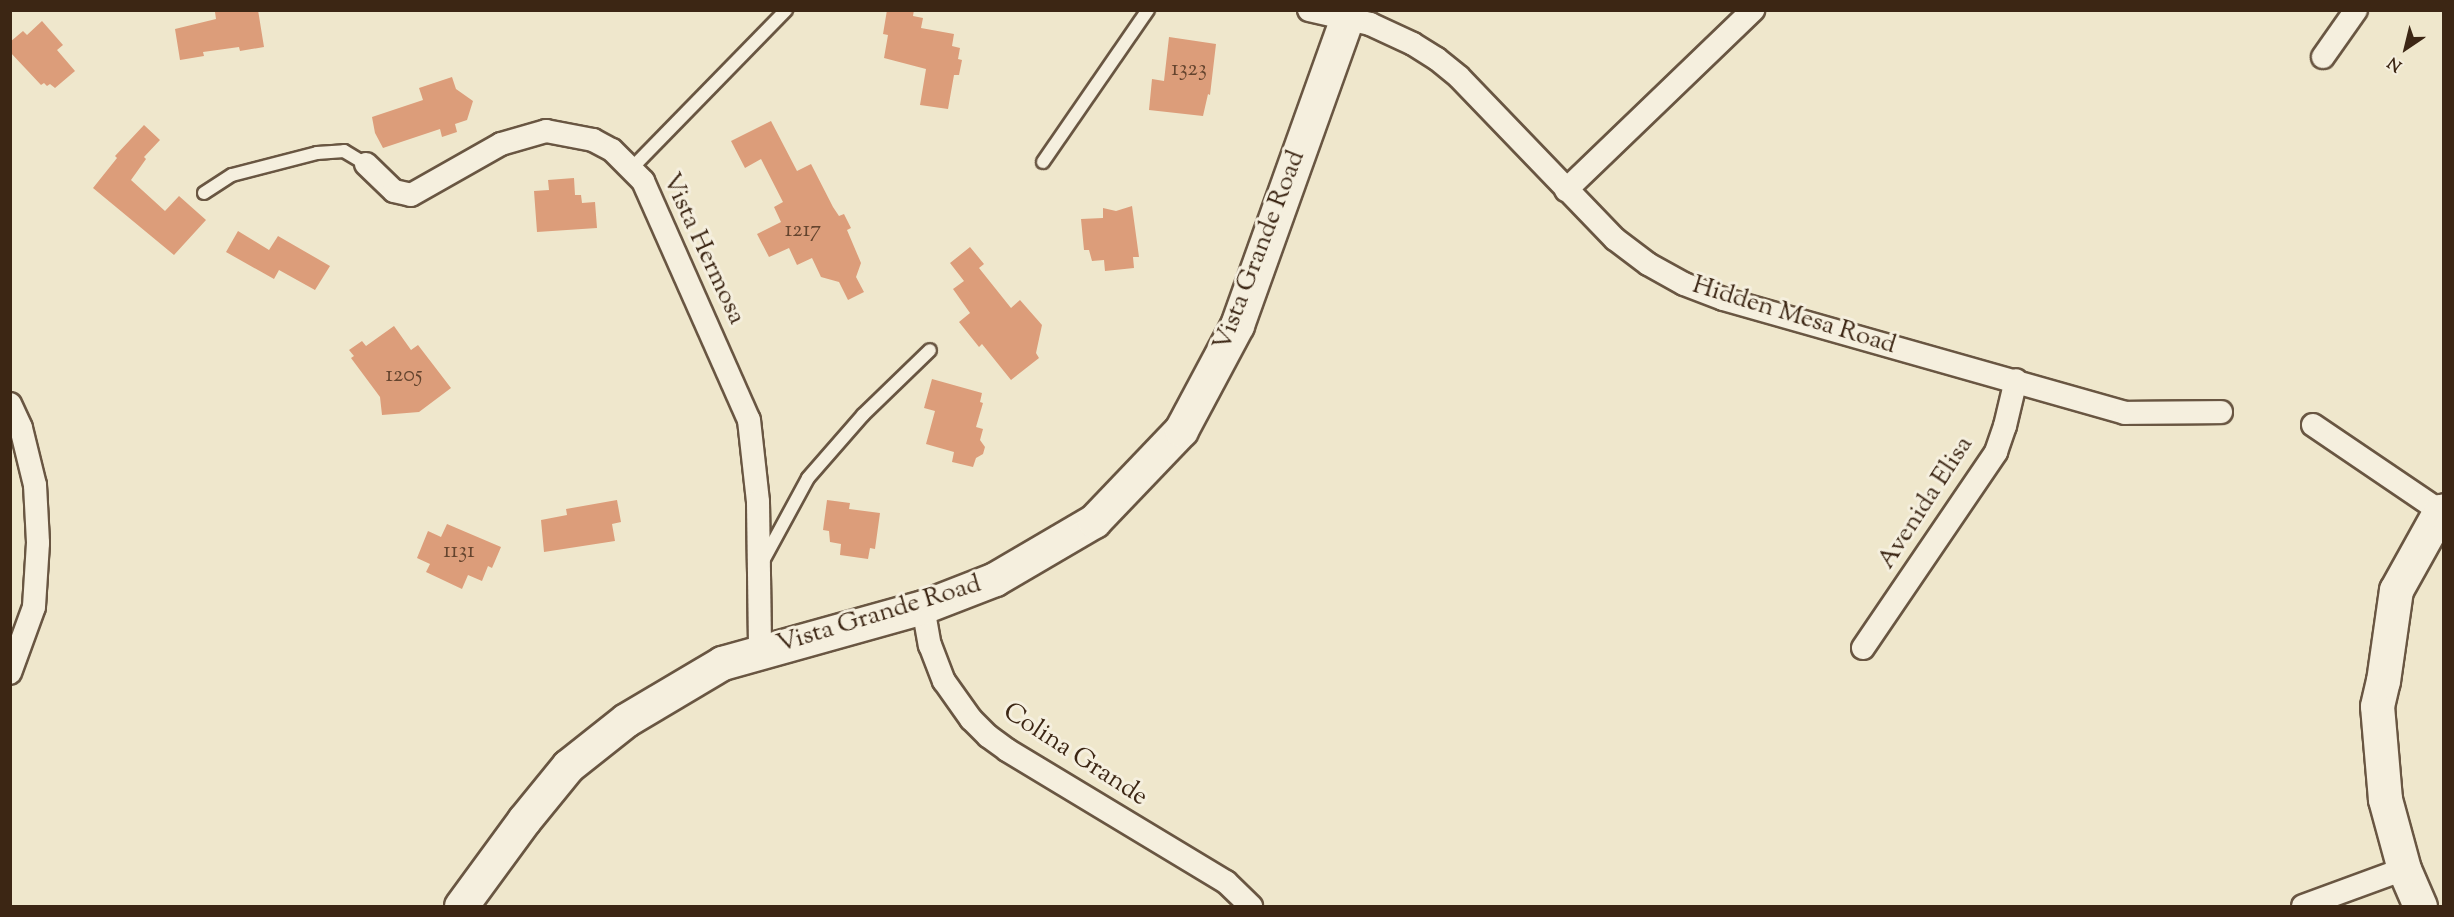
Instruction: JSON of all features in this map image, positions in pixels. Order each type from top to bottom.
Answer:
[{"type":"street","name":"Hidden Mesa Road","points":[[1309,10],[1348,14],[1392,33],[1437,59],[1459,76],[1566,190],[1631,252],[1684,284],[1723,299],[2016,380],[2126,413],[2221,412]]},
{"type":"street","points":[[1566,190],[1753,10]]},
{"type":"street","points":[[2323,57],[2356,10]]},
{"type":"street","name":"Vista Grande Road","points":[[461,906],[524,820],[568,766],[626,720],[645,708],[722,663],[923,607],[995,579],[1094,521],[1181,430],[1237,325],[1348,14]]},
{"type":"street","name":"Vista Hermosa","points":[[366,164],[394,191],[411,195],[501,144],[546,131],[593,140],[612,150],[643,181],[749,420],[758,495],[760,651]]},
{"type":"street","name":"Avenida Elisa","points":[[1863,648],[1995,452],[2005,426],[2016,380]]},
{"type":"street","points":[[10,404],[21,428],[35,485],[38,543],[34,607],[10,674]]},
{"type":"street","points":[[2313,424],[2442,510],[2396,590],[2383,681],[2377,706],[2385,799],[2404,869],[2420,906]]},
{"type":"street","name":"Colina Grande","points":[[923,607],[930,645],[944,681],[964,710],[988,736],[1007,750],[1226,882],[1251,906]]},
{"type":"street","points":[[2303,906],[2404,869]]},
{"type":"lane","points":[[631,169],[786,10]]},
{"type":"lane","points":[[1043,162],[1148,10]]},
{"type":"lane","points":[[204,194],[232,175],[317,153],[344,151],[366,164]]},
{"type":"lane","points":[[760,567],[808,478],[863,415],[930,350]]},
{"type":"building","points":[[258,10],[264,47],[240,51],[239,47],[203,52],[204,56],[180,60],[175,29],[216,19],[215,12]]},
{"type":"building","points":[[887,10],[914,10],[913,16],[923,18],[921,28],[954,34],[952,46],[960,48],[958,59],[962,60],[959,75],[954,75],[948,109],[920,105],[926,69],[884,58],[888,35],[883,34]]},
{"type":"building","points":[[42,21],[63,45],[57,50],[75,71],[55,88],[50,84],[41,85],[10,52],[10,42],[23,31],[27,35]]},
{"type":"building","points":[[1169,37],[1216,44],[1210,95],[1208,94],[1203,116],[1149,110],[1152,79],[1164,81]]},
{"type":"building","points":[[452,77],[456,89],[473,101],[467,120],[455,124],[457,132],[442,137],[440,129],[383,148],[375,133],[372,117],[423,100],[419,88]]},
{"type":"building","points":[[771,121],[797,171],[811,164],[833,207],[839,216],[844,214],[851,228],[847,230],[861,263],[856,277],[864,292],[848,300],[839,282],[821,277],[812,258],[797,265],[789,248],[769,257],[757,234],[781,222],[774,207],[783,202],[761,159],[745,168],[731,141]]},
{"type":"building","points":[[144,125],[160,140],[144,157],[146,159],[131,180],[165,211],[179,196],[206,220],[174,255],[93,188],[117,158],[115,156]]},
{"type":"building","points":[[574,178],[575,195],[581,195],[582,203],[595,202],[597,228],[537,232],[534,191],[549,190],[548,180]]},
{"type":"building","points":[[1132,206],[1139,257],[1133,257],[1134,268],[1105,271],[1104,260],[1092,261],[1089,250],[1084,250],[1081,219],[1103,218],[1103,208],[1116,211]]},
{"type":"building","points":[[238,231],[269,250],[278,236],[330,266],[315,290],[279,270],[274,279],[226,252]]},
{"type":"building","points":[[970,247],[984,264],[979,268],[1011,308],[1020,300],[1042,325],[1036,353],[1039,358],[1011,380],[982,344],[979,347],[959,322],[970,313],[953,289],[964,281],[950,263]]},
{"type":"building","points":[[394,326],[411,350],[418,345],[451,388],[419,412],[382,415],[380,397],[351,358],[354,356],[349,350],[362,341],[366,346]]},
{"type":"building","points":[[932,379],[982,393],[980,402],[983,403],[976,427],[983,429],[980,440],[985,447],[983,454],[976,458],[973,467],[952,462],[954,452],[926,444],[935,411],[924,408]]},
{"type":"building","points":[[617,500],[621,522],[612,524],[615,541],[544,552],[541,520],[567,515],[566,509]]},
{"type":"building","points":[[827,500],[850,503],[849,509],[880,513],[875,549],[870,548],[868,559],[840,555],[841,544],[830,542],[829,531],[823,530]]},
{"type":"building","points":[[447,524],[501,547],[492,568],[488,566],[482,581],[468,575],[462,589],[426,572],[430,564],[417,558],[428,531],[441,537]]}]
